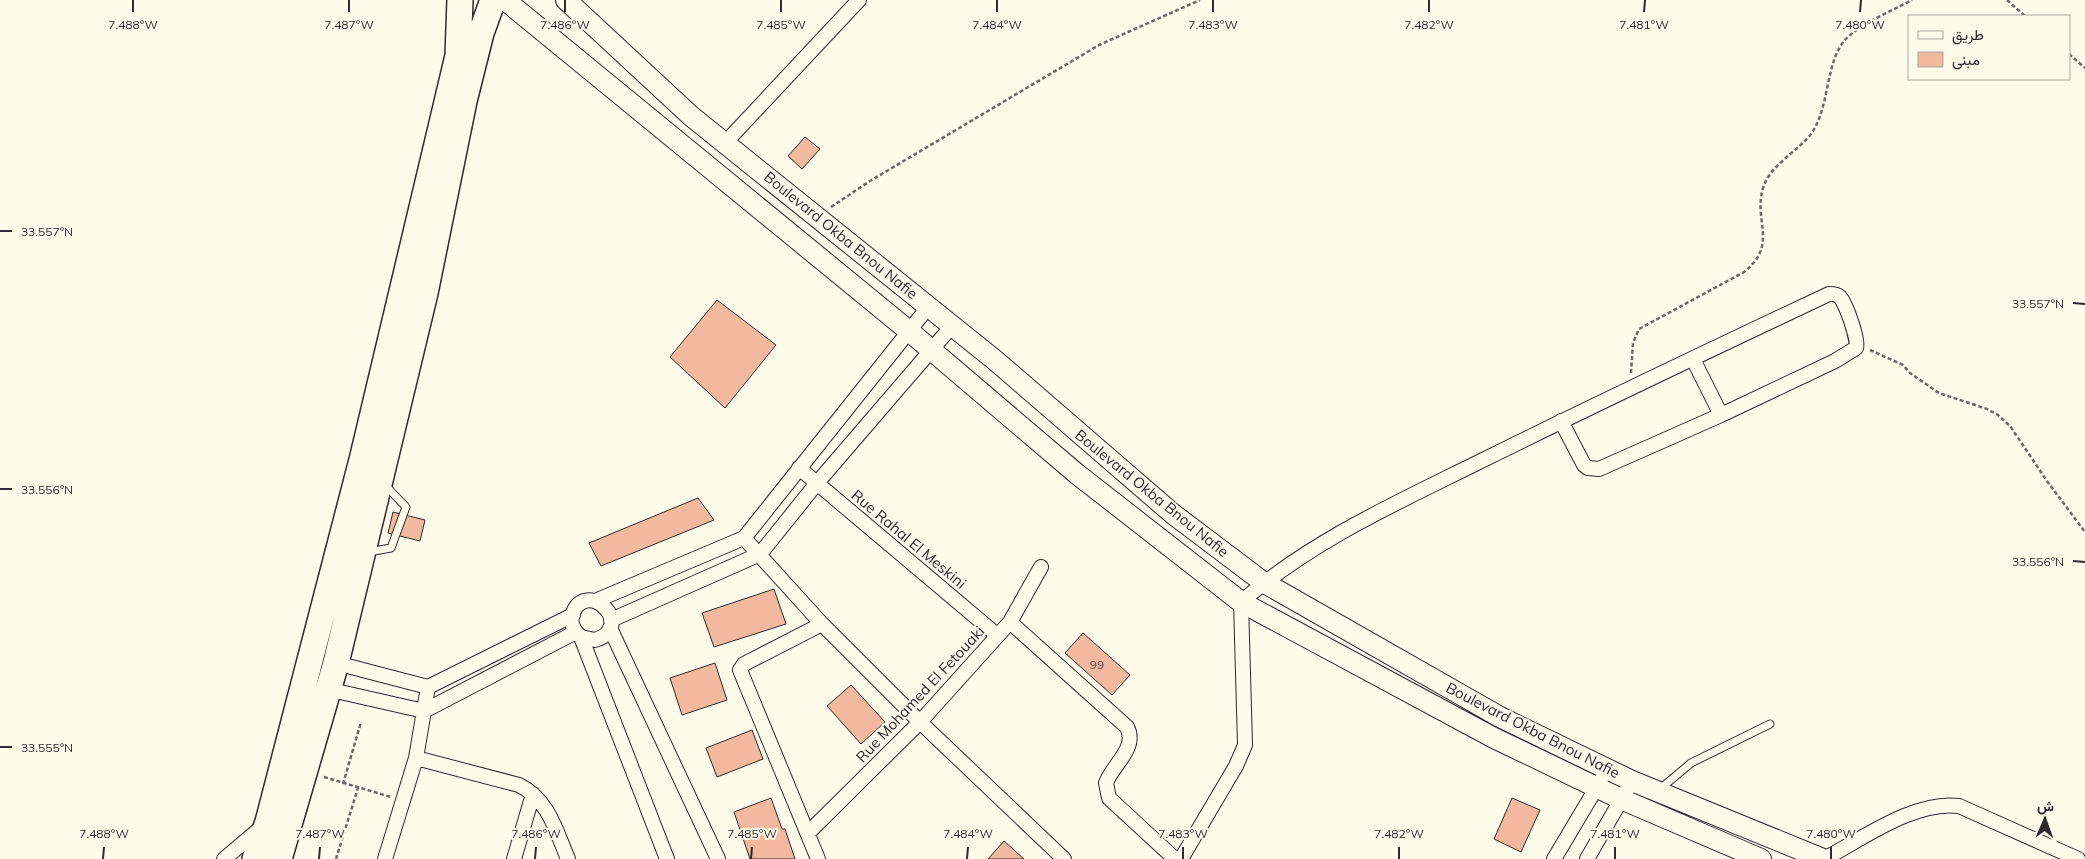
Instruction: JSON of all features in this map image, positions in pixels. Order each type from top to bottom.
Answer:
[{"type":"highway","points":[[255,859],[268,822],[362,460],[458,56],[460,0]]},
{"type":"highway","points":[[279,859],[336,662],[363,553],[425,293],[464,101],[481,33],[495,0],[486,0]]},
{"type":"main road","name":"Boulevard Okba Bnou Nafie","points":[[505,0],[909,331],[1077,474],[1242,602],[1494,738],[1621,799],[1761,859]]},
{"type":"main road","name":"Boulevard Okba Bnou Nafie","points":[[566,0],[692,116],[929,306],[1173,514],[1263,582],[1500,717],[1632,781],[1823,859]]},
{"type":"street","points":[[725,143],[859,0]]},
{"type":"street","points":[[1181,859],[1236,766],[1245,745],[1242,602],[1263,582],[1307,552],[1362,521],[1561,421],[1828,294],[1842,299],[1857,344],[1850,353],[1721,415],[1599,469],[1584,466],[1561,421]]},
{"type":"street","points":[[336,662],[428,687],[573,614],[581,604],[596,601],[744,538],[929,306]]},
{"type":"street","points":[[578,634],[590,640],[600,638],[610,624],[760,554],[817,483],[952,326]]},
{"type":"street","points":[[1693,359],[1721,415]]},
{"type":"street","name":"Rue Rahal El Meskini","points":[[799,468],[997,635]]},
{"type":"street","points":[[744,538],[822,624],[920,722],[1064,859]]},
{"type":"street","name":"Rue Mohamed El Fetouaki","points":[[808,833],[920,722],[1010,622],[1041,567]]},
{"type":"street","points":[[596,601],[606,607],[610,624],[718,859]]},
{"type":"street","points":[[573,614],[572,622],[667,859]]},
{"type":"street","points":[[1010,622],[1128,726],[1131,734],[1128,748],[1106,783],[1109,798],[1175,859]]},
{"type":"street","points":[[818,859],[740,670],[744,664],[822,624]]},
{"type":"street","points":[[328,689],[424,711],[578,634]]},
{"type":"street","points":[[385,859],[416,758],[428,687]]},
{"type":"street","points":[[416,758],[519,786],[533,794],[548,811],[568,859]]},
{"type":"street","points":[[1554,859],[1608,769]]},
{"type":"street","points":[[1587,859],[1632,781]]},
{"type":"street","points":[[514,859],[533,794]]},
{"type":"street","points":[[1823,859],[1902,817],[1931,807],[1947,805],[1959,806],[2078,859]]},
{"type":"street","points":[[224,859],[268,822]]},
{"type":"lane","points":[[1658,791],[1691,763],[1770,724]]},
{"type":"path","points":[[818,217],[870,181],[1099,45],[1200,0]]},
{"type":"path","points":[[1630,388],[1633,343],[1638,329],[1744,272],[1756,263],[1762,251],[1763,188],[1769,175],[1804,141],[1816,125],[1822,113],[1836,54],[1844,42],[1854,32],[1912,0]]},
{"type":"path","points":[[2007,0],[2024,15]]},
{"type":"path","points":[[2070,55],[2085,68]]},
{"type":"path","points":[[1857,344],[1903,366],[1939,392],[1987,409],[1998,415],[2010,426],[2047,481],[2085,532]]},
{"type":"path","points":[[343,784],[361,722]]},
{"type":"path","points":[[304,770],[343,784],[403,801]]},
{"type":"path","points":[[336,859],[358,788]]},
{"type":"building","points":[[805,137],[820,149],[802,169],[788,156]]},
{"type":"building","points":[[717,300],[776,345],[725,408],[670,357]]},
{"type":"building","points":[[698,498],[714,520],[601,566],[589,543]]},
{"type":"building","points":[[393,512],[425,520],[420,541],[388,533]]},
{"type":"building","points":[[774,589],[786,624],[714,647],[702,613]]},
{"type":"building","points":[[1083,633],[1130,675],[1112,695],[1065,653]]},
{"type":"building","points":[[715,663],[727,700],[682,715],[670,678]]},
{"type":"building","points":[[851,685],[885,722],[861,744],[827,706]]},
{"type":"building","points":[[752,730],[763,759],[717,777],[706,748]]},
{"type":"building","points":[[771,798],[782,829],[785,829],[795,859],[750,859],[734,812]]},
{"type":"building","points":[[1512,798],[1540,810],[1521,852],[1494,839]]},
{"type":"building","points":[[1004,841],[1024,859],[988,859]]}]
